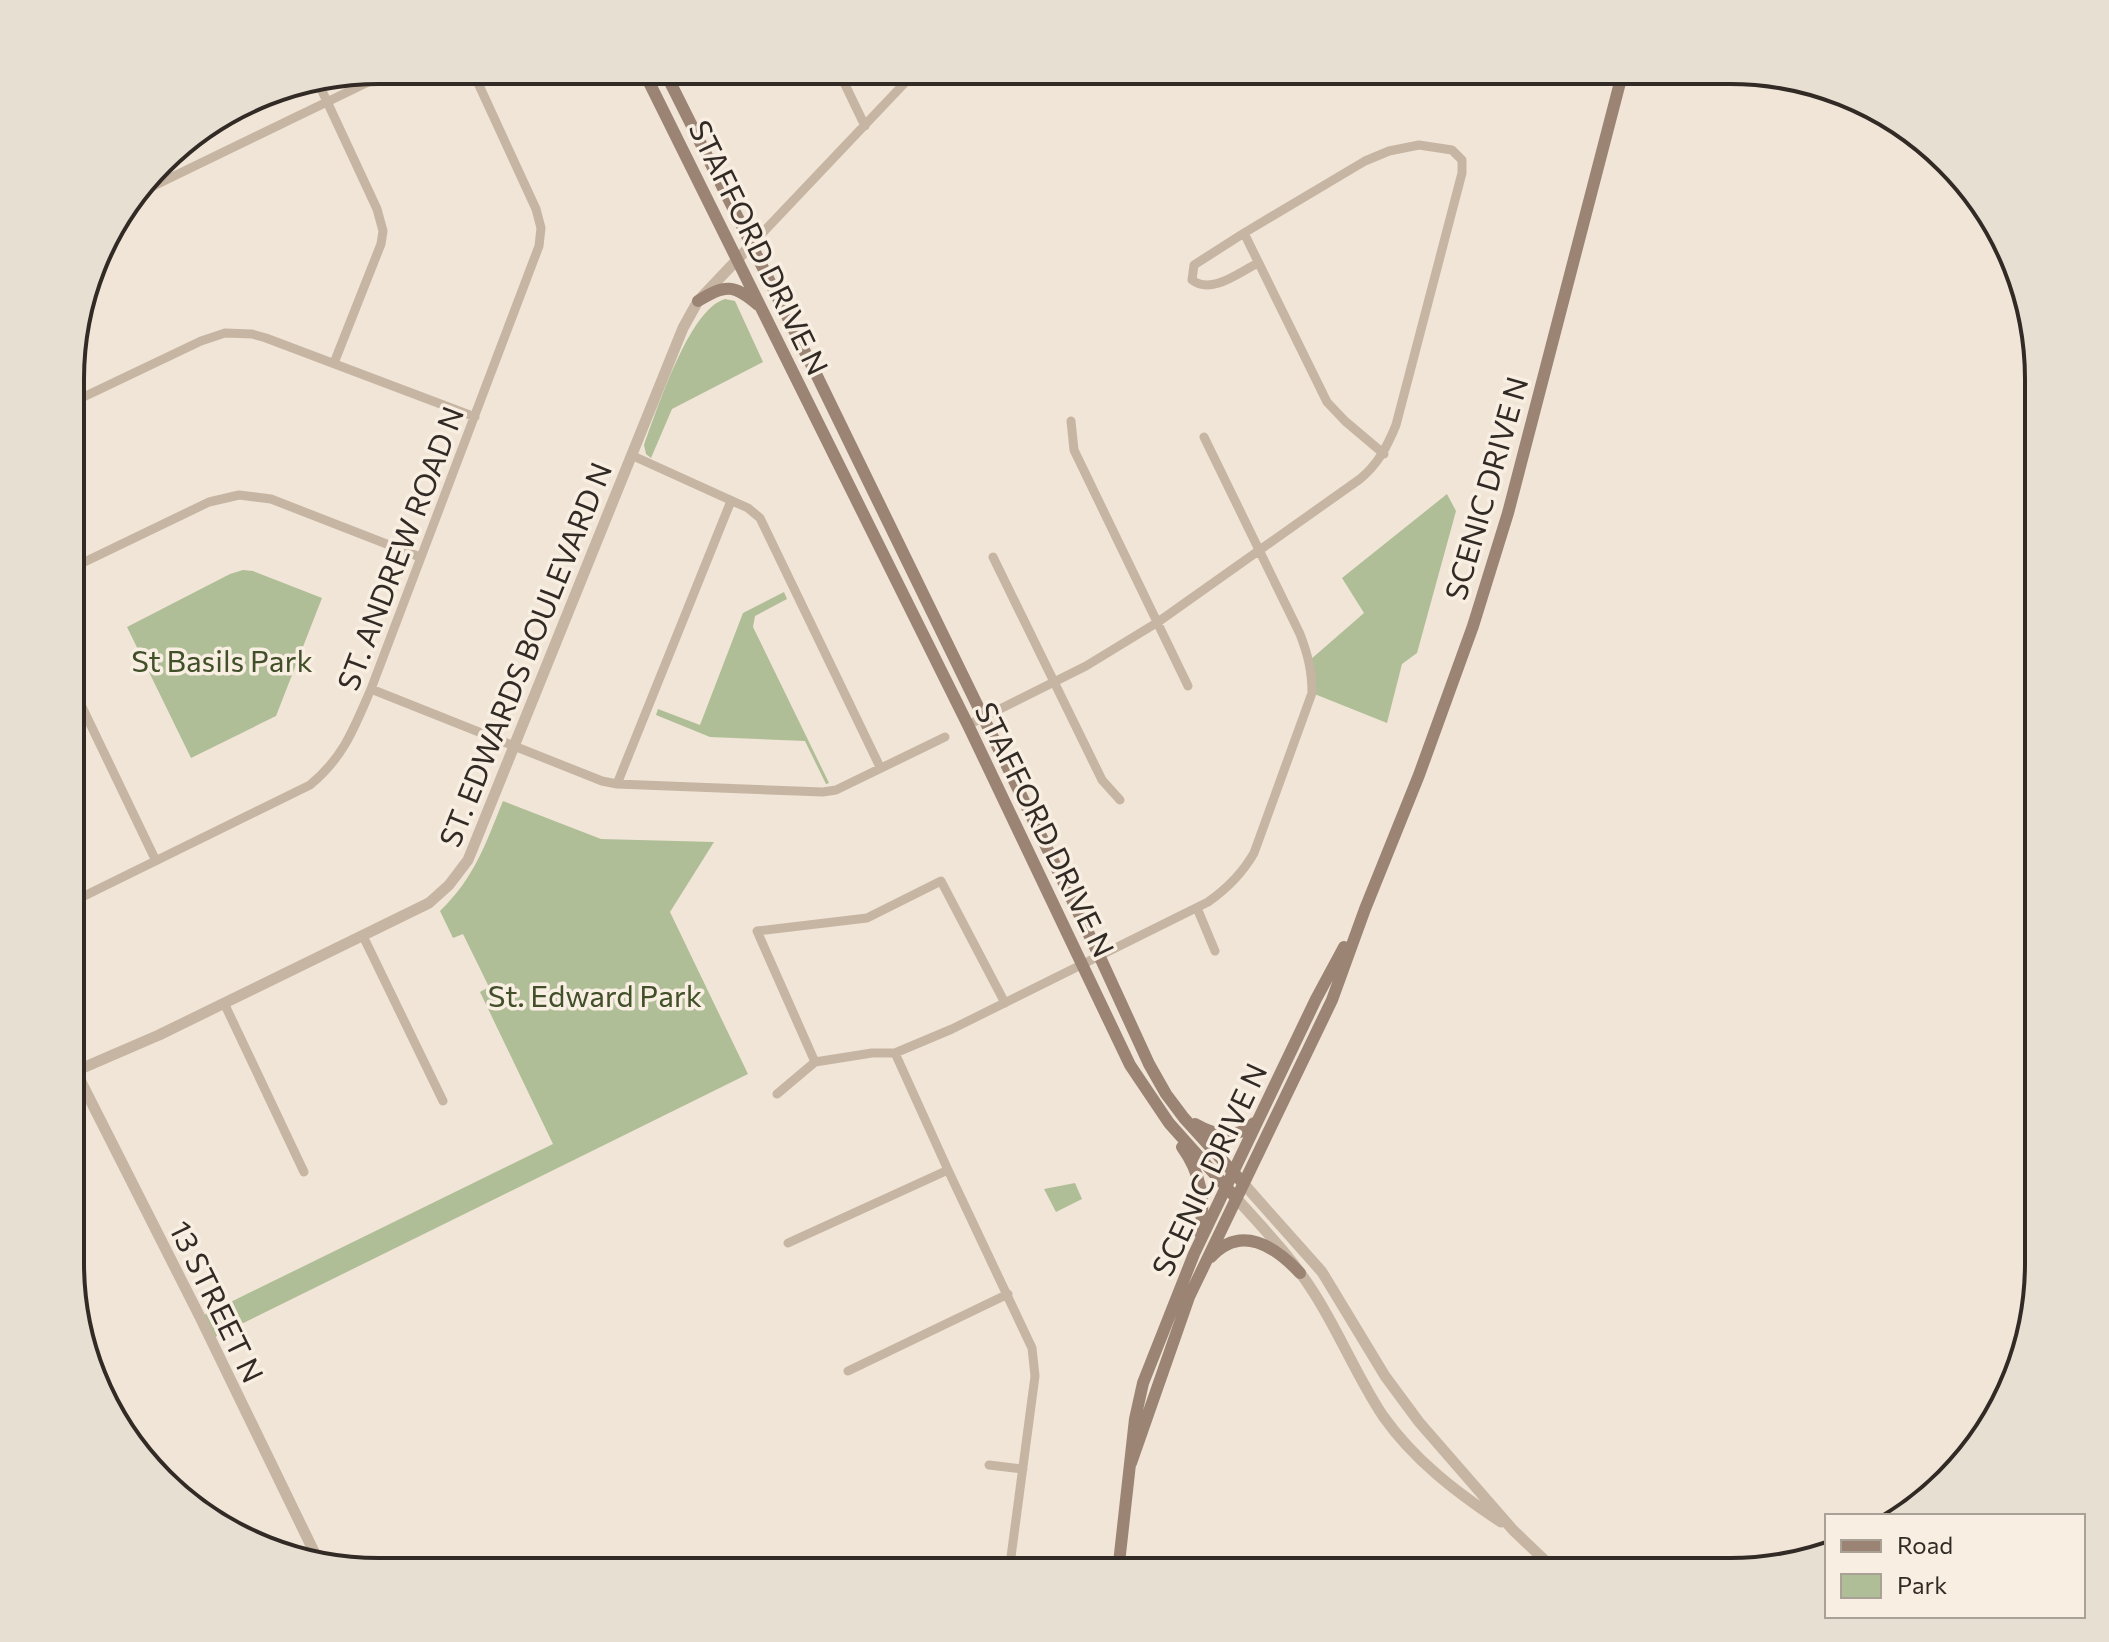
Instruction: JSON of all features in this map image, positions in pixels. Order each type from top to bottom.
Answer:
[{"type":"main road","name":"STAFFORD DRIVE N","points":[[650,84],[968,725],[1130,1065],[1169,1123],[1236,1198]]},
{"type":"main road","name":"STAFFORD DRIVE N","points":[[671,84],[984,717],[1149,1064],[1184,1118],[1243,1183]]},
{"type":"main road","name":"SCENIC DRIVE N","points":[[1131,1463],[1179,1322],[1203,1265],[1332,1000],[1473,626],[1508,513],[1620,84]]},
{"type":"main road","points":[[698,301],[723,288],[735,289],[762,309]]},
{"type":"main road","name":"SCENIC DRIVE N","points":[[1120,1558],[1135,1419],[1143,1383],[1194,1254],[1316,999],[1365,909]]},
{"type":"main road","points":[[1184,1118],[1212,1133],[1229,1134],[1252,1126],[1265,1107]]},
{"type":"main road","points":[[1169,1123],[1196,1171],[1202,1192],[1201,1223],[1194,1254]]},
{"type":"main road","points":[[1203,1265],[1225,1245],[1253,1241],[1272,1247],[1300,1273]]},
{"type":"street","name":"ST. ANDREW ROAD N","points":[[84,896],[310,785],[329,769],[343,751],[371,689],[526,286],[541,235],[529,189],[479,84]]},
{"type":"street","points":[[845,84],[865,126]]},
{"type":"street","points":[[751,245],[904,84]]},
{"type":"street","points":[[157,184],[362,85]]},
{"type":"street","points":[[321,90],[377,209],[383,231],[381,244],[334,363]]},
{"type":"street","points":[[968,725],[1055,682],[1158,622],[1360,479],[1384,454],[1396,425],[1462,173],[1462,160],[1452,150],[1419,145],[1389,151],[1365,161],[1200,259],[1194,265],[1192,280],[1212,286],[1258,263]]},
{"type":"street","points":[[1244,233],[1327,402],[1384,454]]},
{"type":"street","name":"ST. EDWARDS BOULEVARD N","points":[[84,1064],[224,1003],[363,936],[429,903],[449,885],[468,860],[683,328],[698,301],[751,245]]},
{"type":"street","points":[[84,397],[201,341],[225,333],[252,334],[475,417]]},
{"type":"street","points":[[1071,421],[1074,450],[1188,686]]},
{"type":"street","points":[[777,1094],[815,1062],[872,1053],[895,1053],[1005,1003],[1197,908],[1233,883],[1254,853],[1312,693],[1312,674],[1306,647],[1204,437]]},
{"type":"street","points":[[631,455],[748,508],[760,518],[880,767]]},
{"type":"street","points":[[84,562],[209,502],[239,495],[271,499],[420,557]]},
{"type":"street","points":[[617,784],[731,501]]},
{"type":"street","points":[[993,557],[1102,780],[1120,800]]},
{"type":"street","points":[[371,689],[602,781],[617,784],[823,792],[836,790],[945,737]]},
{"type":"street","points":[[84,711],[156,861]]},
{"type":"street","points":[[815,1062],[757,931],[867,918],[941,881],[1005,1003]]},
{"type":"street","points":[[1197,908],[1215,951]]},
{"type":"street","points":[[363,936],[443,1101]]},
{"type":"street","points":[[224,1003],[304,1172]]},
{"type":"street","points":[[895,1053],[1030,1339],[1035,1376],[1011,1558]]},
{"type":"street","name":"13 STREET N","points":[[84,1090],[200,1317],[313,1550]]},
{"type":"street","points":[[788,1243],[948,1170]]},
{"type":"street","name":"STAFFORD DRIVE N","points":[[1243,1183],[1322,1272],[1408,1409],[1513,1530],[1542,1558]]},
{"type":"street","name":"STAFFORD DRIVE N","points":[[1236,1198],[1300,1273],[1383,1415],[1399,1436],[1461,1496],[1513,1530]]},
{"type":"street","points":[[848,1371],[1008,1294]]},
{"type":"street","points":[[989,1465],[1023,1469]]},
{"type":"green space","points":[[725,299],[735,301],[763,362],[672,409],[651,458],[646,454],[644,445],[676,363],[699,321]]},
{"type":"green space","points":[[1447,494],[1456,511],[1417,653],[1402,664],[1387,723],[1312,693],[1310,660],[1364,613],[1342,578]]},
{"type":"green space","name":"St Basils Park","points":[[243,570],[322,598],[276,716],[191,758],[127,627]]},
{"type":"green space","points":[[784,592],[787,599],[755,616],[753,627],[829,783],[826,784],[805,741],[710,737],[656,715],[658,709],[700,725],[743,613]]},
{"type":"green space","name":"St. Edward Park","points":[[503,801],[601,839],[714,842],[670,912],[748,1074],[211,1339],[200,1317],[553,1144],[480,992],[489,987],[463,934],[453,938],[440,911],[471,873]]},
{"type":"green space","points":[[1075,1183],[1082,1199],[1056,1212],[1044,1189]]}]
